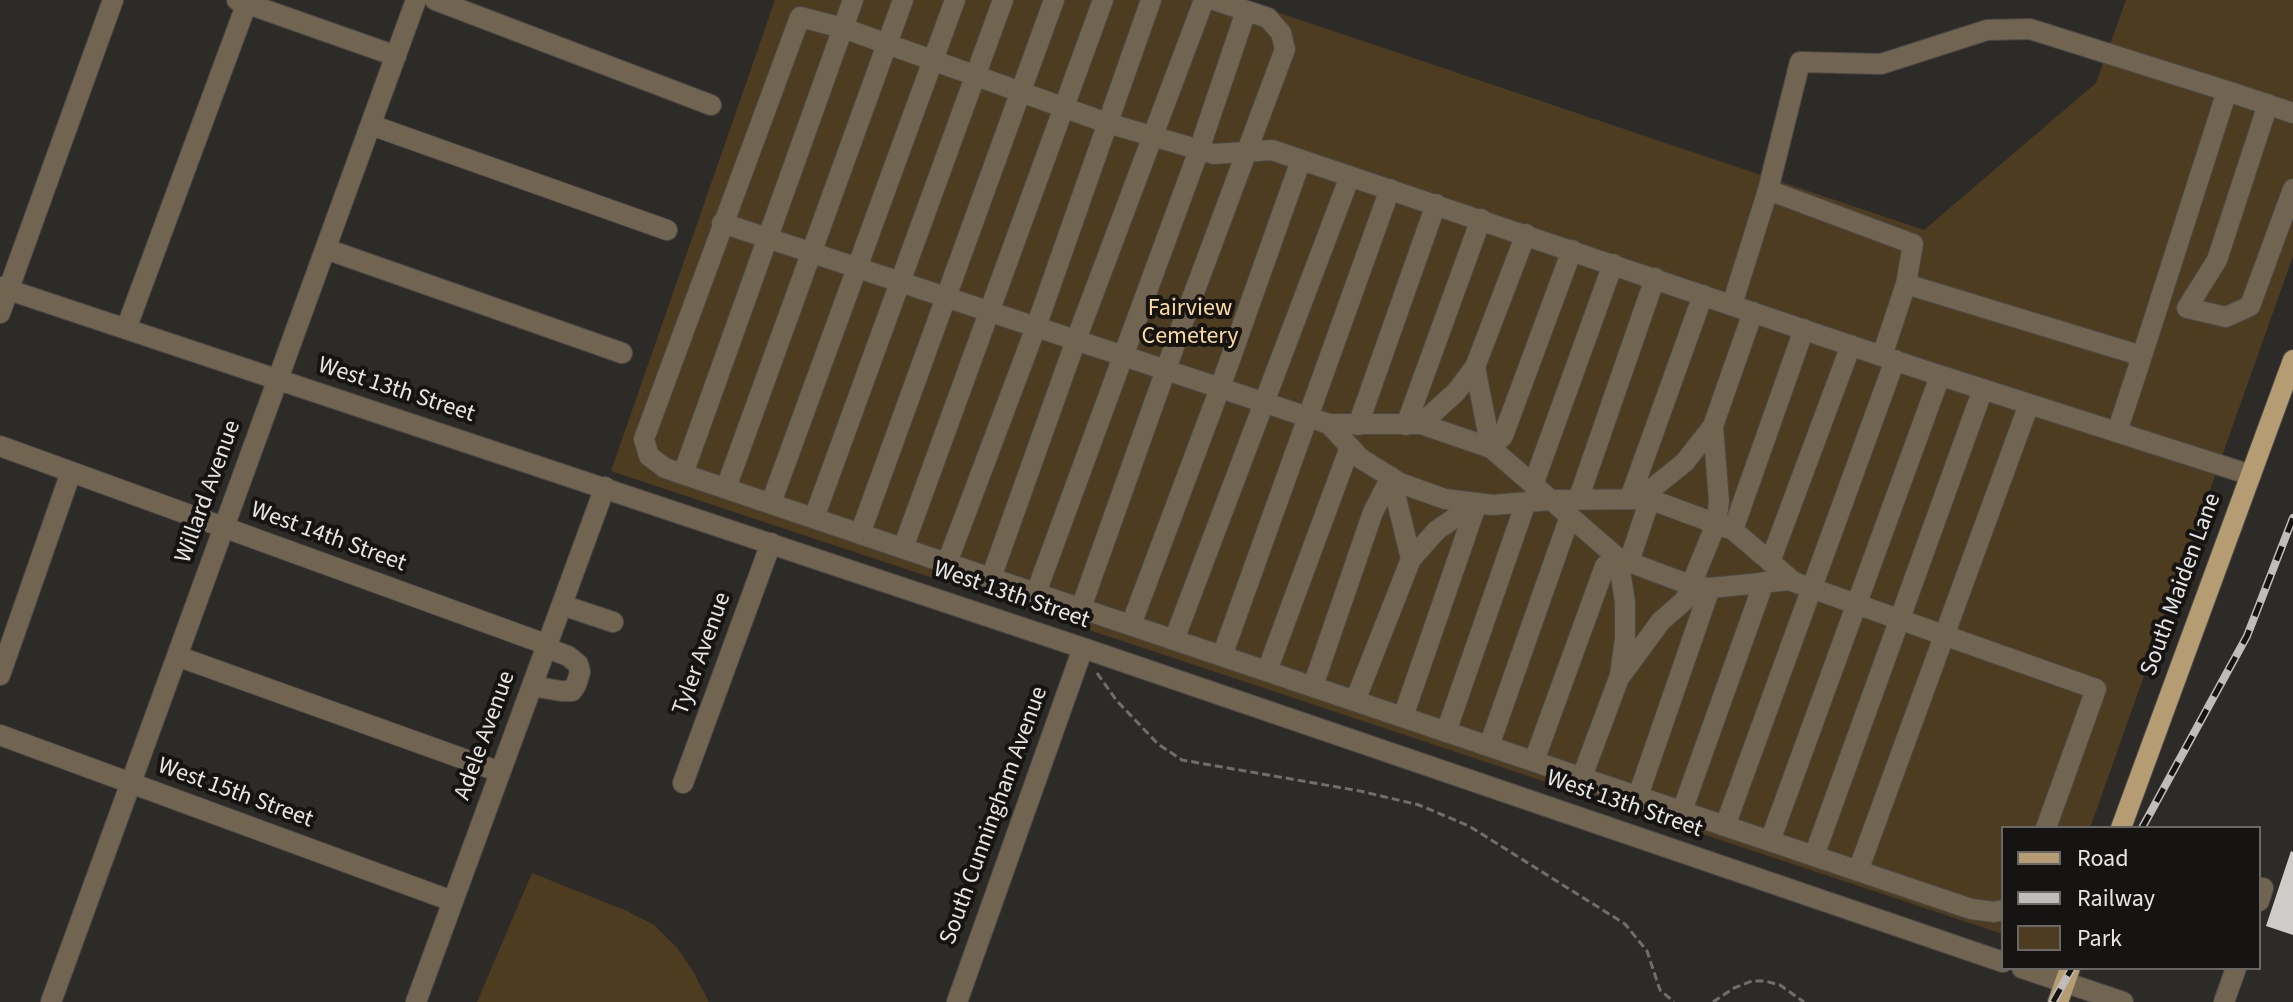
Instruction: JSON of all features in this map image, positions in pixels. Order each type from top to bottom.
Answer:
[{"type":"main road","name":"South Maiden Lane","points":[[2122,826],[2293,360]]},
{"type":"main road","points":[[2058,1002],[2068,975]]},
{"type":"street","points":[[0,313],[4,288],[113,0]]},
{"type":"street","name":"Willard Avenue","points":[[51,1002],[416,0]]},
{"type":"street","points":[[435,0],[711,105]]},
{"type":"street","points":[[683,474],[853,0]]},
{"type":"street","points":[[726,488],[903,0]]},
{"type":"street","points":[[771,503],[955,0]]},
{"type":"street","points":[[814,518],[1003,0]]},
{"type":"street","points":[[860,534],[1054,0]]},
{"type":"street","points":[[903,548],[1103,0]]},
{"type":"street","points":[[947,563],[1036,327],[1151,0]]},
{"type":"street","points":[[991,578],[1076,340],[1204,0]]},
{"type":"street","points":[[1081,608],[1285,49],[1281,33],[1268,18],[1214,0]]},
{"type":"street","points":[[126,329],[244,1],[396,56]]},
{"type":"street","points":[[2001,910],[1971,909],[665,468],[649,456],[644,439],[802,8],[843,28],[1107,123],[1214,154],[1272,150],[1940,376],[2251,475]]},
{"type":"street","points":[[1036,593],[1199,150],[1246,11]]},
{"type":"street","points":[[1732,305],[1768,190],[1800,62],[1881,64],[1987,30],[2030,29],[2293,113]]},
{"type":"street","points":[[2117,432],[2227,91]]},
{"type":"street","points":[[2187,308],[2217,260],[2268,104]]},
{"type":"street","points":[[371,125],[667,230]]},
{"type":"street","points":[[1131,625],[1301,160]]},
{"type":"street","points":[[1174,640],[1350,176]]},
{"type":"street","points":[[1222,656],[1319,421],[1390,189]]},
{"type":"street","points":[[2160,296],[2187,308],[2226,317],[2250,306],[2293,189]]},
{"type":"street","points":[[1725,826],[1813,589],[1889,358],[1913,244],[1768,190]]},
{"type":"street","points":[[1358,425],[1436,204]]},
{"type":"street","points":[[1413,425],[1481,219]]},
{"type":"street","points":[[722,223],[1319,421],[1413,425],[1491,448]]},
{"type":"street","points":[[1413,425],[1456,392],[1475,367],[1526,234]]},
{"type":"street","points":[[326,249],[622,353]]},
{"type":"street","points":[[1491,448],[1503,436],[1572,250]]},
{"type":"street","points":[[1446,732],[1613,264]]},
{"type":"street","points":[[1489,746],[1655,278]]},
{"type":"street","points":[[1906,284],[2142,356]]},
{"type":"street","name":"West 13th Street","points":[[4,288],[605,487],[1081,652],[2001,961]]},
{"type":"street","points":[[1582,777],[1619,678],[1625,639],[1623,560],[1703,295]]},
{"type":"street","points":[[1639,499],[1685,462],[1713,426],[1753,312]]},
{"type":"street","points":[[1638,796],[1701,587],[1804,329]]},
{"type":"street","points":[[1770,562],[1851,345]]},
{"type":"street","points":[[1475,367],[1491,448],[1530,494]]},
{"type":"street","points":[[1770,841],[1940,376]]},
{"type":"street","points":[[1814,856],[1983,389]]},
{"type":"street","points":[[1858,871],[2029,404]]},
{"type":"street","points":[[1319,421],[1360,458],[1400,483],[1445,499],[1477,503],[1530,494],[1574,508],[1639,499],[1724,527],[1791,580],[2096,689],[2047,826]]},
{"type":"street","points":[[1713,426],[1724,527]]},
{"type":"street","name":"West 14th Street","points":[[0,446],[547,646],[578,664],[580,672],[572,691],[532,686]]},
{"type":"street","points":[[1267,671],[1350,447]]},
{"type":"street","points":[[0,675],[71,472]]},
{"type":"street","points":[[1391,477],[1411,559]]},
{"type":"street","points":[[1313,686],[1373,512],[1391,477]]},
{"type":"street","name":"Adele Avenue","points":[[416,1002],[605,487]]},
{"type":"street","points":[[1355,701],[1411,559],[1437,530],[1477,503]]},
{"type":"street","points":[[1403,717],[1477,503]]},
{"type":"street","points":[[1574,508],[1623,560],[1701,587],[1791,580]]},
{"type":"street","name":"Tyler Avenue","points":[[683,783],[771,543]]},
{"type":"street","points":[[1534,761],[1605,566],[1623,560]]},
{"type":"street","points":[[1682,811],[1764,582]]},
{"type":"street","points":[[1619,678],[1661,621],[1701,587]]},
{"type":"street","points":[[562,605],[613,622]]},
{"type":"street","name":"South Cunningham Avenue","points":[[957,1002],[1081,652]]},
{"type":"street","points":[[177,656],[500,772]]},
{"type":"street","name":"West 15th Street","points":[[0,735],[452,901]]},
{"type":"street","points":[[2035,970],[2068,975],[2123,1002]]},
{"type":"street","points":[[2224,1002],[2235,970]]},
{"type":"path","points":[[1081,652],[1117,701],[1158,744],[1182,760],[1360,791],[1419,805],[1469,826],[1625,924],[1647,951],[1660,990],[1674,1002]]},
{"type":"path","points":[[1713,1002],[1752,981],[1780,985],[1804,1002]]},
{"type":"green space","name":"Fairview Cemetery","points":[[775,0],[1241,0],[1924,230],[2096,83],[2126,0],[2293,0],[2293,256],[2091,826],[2001,826],[2001,933],[611,471]]},
{"type":"green space","points":[[532,873],[654,925],[678,949],[709,1002],[477,1002]]},
{"type":"building","points":[[2293,852],[2293,935],[2266,926]]},
{"type":"railway","points":[[2143,826],[2247,636],[2293,518]]},
{"type":"railway","points":[[2053,1002],[2071,970]]}]
